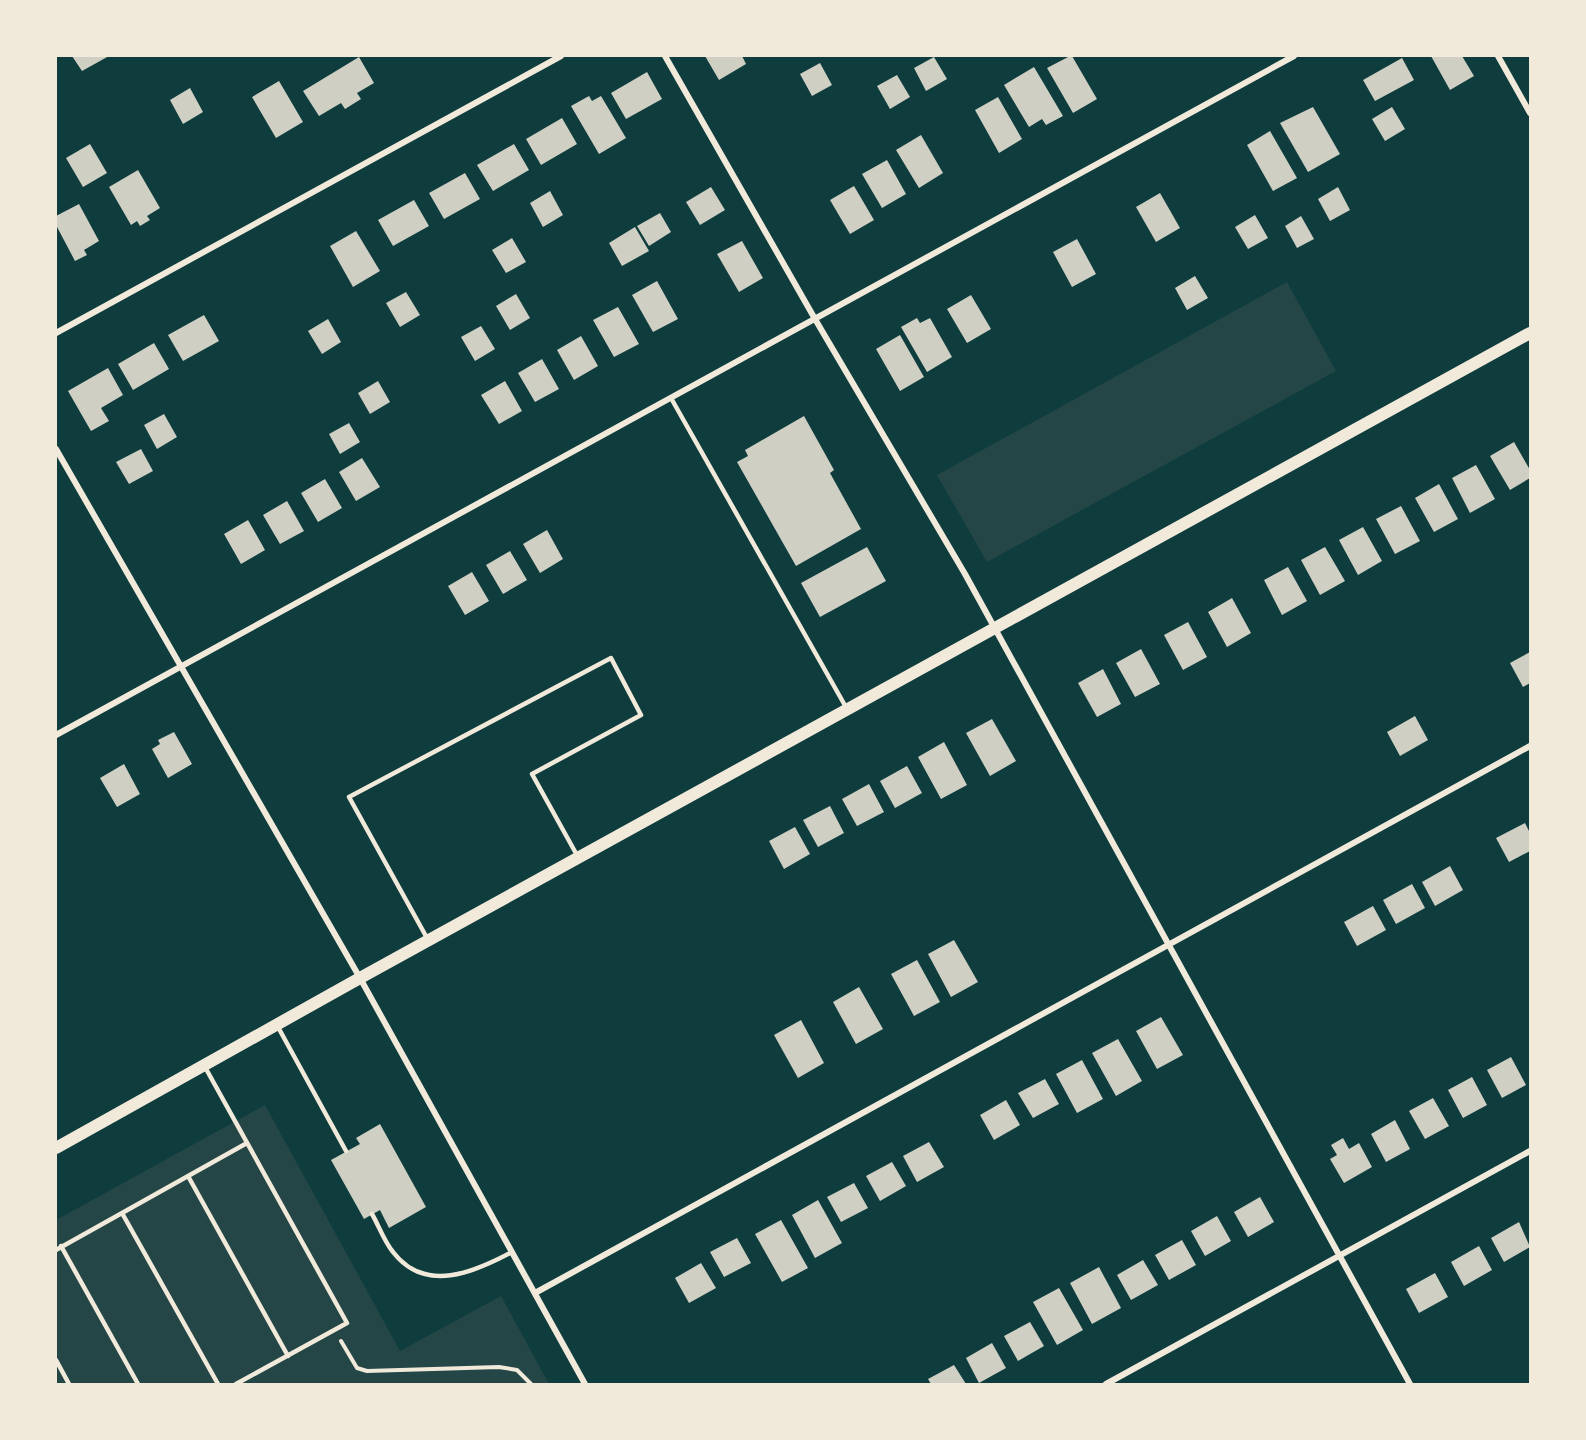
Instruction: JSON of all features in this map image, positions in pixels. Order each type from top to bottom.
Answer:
[{"type":"main road","points":[[56,1148],[578,857],[1530,333]]},
{"type":"street","points":[[56,333],[561,56]]},
{"type":"street","points":[[665,56],[815,319],[965,574],[1338,1257],[1410,1384]]},
{"type":"street","points":[[56,735],[1294,56]]},
{"type":"street","points":[[1498,56],[1530,112]]},
{"type":"street","points":[[56,450],[360,978],[585,1384]]},
{"type":"street","points":[[535,1293],[1530,746]]},
{"type":"street","points":[[1106,1384],[1530,1151]]},
{"type":"lane","points":[[671,398],[847,709]]},
{"type":"lane","points":[[428,940],[349,797],[611,658],[641,715],[532,774],[578,857]]},
{"type":"lane","points":[[276,1024],[346,1151]]},
{"type":"lane","points":[[204,1065],[347,1323],[236,1384]]},
{"type":"lane","points":[[56,1250],[247,1143]]},
{"type":"lane","points":[[188,1176],[288,1356]]},
{"type":"lane","points":[[122,1212],[218,1384]]},
{"type":"lane","points":[[372,1214],[393,1252],[411,1268],[439,1276],[464,1275],[512,1252]]},
{"type":"lane","points":[[61,1246],[138,1384]]},
{"type":"lane","points":[[56,1360],[69,1384]]},
{"type":"path","points":[[335,1329],[357,1368],[367,1371],[499,1367],[517,1370],[531,1384]]},
{"type":"shaded area","points":[[1287,282],[1336,371],[987,562],[937,475]]},
{"type":"shaded area","points":[[265,1105],[400,1351],[501,1296],[549,1384],[56,1384],[56,1220]]},
{"type":"building","points":[[72,56],[109,56],[82,71]]},
{"type":"building","points":[[705,56],[742,56],[746,64],[719,80]]},
{"type":"building","points":[[1070,56],[1097,99],[1073,113],[1047,68]]},
{"type":"building","points":[[1431,56],[1462,56],[1474,76],[1450,90]]},
{"type":"building","points":[[359,57],[374,83],[357,93],[361,99],[345,109],[341,103],[319,116],[303,91]]},
{"type":"building","points":[[934,57],[947,79],[926,91],[914,68]]},
{"type":"building","points":[[1402,58],[1414,80],[1375,101],[1363,80]]},
{"type":"building","points":[[820,63],[832,85],[812,96],[800,74]]},
{"type":"building","points":[[1034,67],[1063,116],[1046,125],[1042,119],[1029,127],[1004,85]]},
{"type":"building","points":[[647,72],[662,99],[626,119],[611,93]]},
{"type":"building","points":[[897,75],[910,97],[890,109],[877,86]]},
{"type":"building","points":[[279,81],[303,122],[276,138],[252,97]]},
{"type":"building","points":[[190,88],[203,112],[183,124],[170,100]]},
{"type":"building","points":[[589,96],[592,101],[601,96],[626,138],[599,154],[571,106]]},
{"type":"building","points":[[998,97],[1022,139],[999,153],[975,110]]},
{"type":"building","points":[[1313,107],[1340,154],[1308,172],[1280,123]]},
{"type":"building","points":[[1392,107],[1405,129],[1385,141],[1372,119]]},
{"type":"building","points":[[562,118],[577,144],[541,165],[526,139]]},
{"type":"building","points":[[1270,131],[1297,178],[1273,191],[1247,145]]},
{"type":"building","points":[[921,135],[943,173],[919,188],[896,150]]},
{"type":"building","points":[[90,144],[107,173],[83,187],[66,158]]},
{"type":"building","points":[[514,144],[529,170],[493,191],[477,165]]},
{"type":"building","points":[[887,160],[906,194],[882,208],[862,174]]},
{"type":"building","points":[[138,170],[160,208],[147,216],[150,220],[140,226],[137,221],[131,225],[109,187]]},
{"type":"building","points":[[465,173],[480,199],[444,219],[429,193]]},
{"type":"building","points":[[854,186],[874,220],[850,234],[830,200]]},
{"type":"building","points":[[711,187],[725,210],[700,225],[686,202]]},
{"type":"building","points":[[1338,187],[1350,210],[1330,221],[1318,199]]},
{"type":"building","points":[[550,191],[563,215],[543,227],[530,203]]},
{"type":"building","points":[[1160,193],[1180,228],[1156,242],[1136,207]]},
{"type":"building","points":[[414,200],[429,226],[393,246],[378,220]]},
{"type":"building","points":[[79,204],[99,241],[84,250],[87,255],[75,261],[56,225],[56,216]]},
{"type":"building","points":[[660,213],[671,232],[649,246],[637,226]]},
{"type":"building","points":[[1255,215],[1268,238],[1248,249],[1235,227]]},
{"type":"building","points":[[1301,216],[1314,239],[1297,248],[1285,226]]},
{"type":"building","points":[[635,227],[649,251],[622,266],[609,243]]},
{"type":"building","points":[[356,231],[380,271],[353,287],[330,246]]},
{"type":"building","points":[[512,238],[526,262],[506,273],[492,250]]},
{"type":"building","points":[[1077,239],[1096,274],[1072,287],[1053,252]]},
{"type":"building","points":[[742,241],[763,278],[739,292],[717,254]]},
{"type":"building","points":[[1195,276],[1208,298],[1187,310],[1175,288]]},
{"type":"building","points":[[657,281],[678,319],[653,332],[632,295]]},
{"type":"building","points":[[406,292],[420,315],[400,327],[386,303]]},
{"type":"building","points":[[516,294],[530,318],[510,330],[496,306]]},
{"type":"building","points":[[971,295],[991,329],[967,343],[947,309]]},
{"type":"building","points":[[618,307],[639,344],[614,357],[593,320]]},
{"type":"building","points":[[204,315],[219,341],[183,361],[168,335]]},
{"type":"building","points":[[917,318],[920,323],[930,318],[952,357],[927,372],[901,327]]},
{"type":"building","points":[[328,319],[341,342],[322,354],[308,331]]},
{"type":"building","points":[[481,326],[495,349],[475,361],[461,337]]},
{"type":"building","points":[[900,335],[924,377],[900,391],[876,349]]},
{"type":"building","points":[[581,336],[598,366],[574,380],[557,350]]},
{"type":"building","points":[[154,343],[169,369],[133,390],[118,364]]},
{"type":"building","points":[[542,359],[559,389],[535,402],[518,373]]},
{"type":"building","points":[[108,368],[123,395],[101,408],[109,421],[91,431],[68,391]]},
{"type":"building","points":[[378,381],[390,402],[370,414],[358,393]]},
{"type":"building","points":[[505,381],[522,411],[499,424],[481,395]]},
{"type":"building","points":[[164,414],[177,437],[157,449],[144,425]]},
{"type":"building","points":[[804,416],[834,470],[830,473],[861,529],[796,566],[737,462],[748,456],[745,450]]},
{"type":"building","points":[[349,423],[360,442],[340,454],[329,434]]},
{"type":"building","points":[[1514,442],[1530,470],[1530,478],[1510,490],[1490,456]]},
{"type":"building","points":[[141,449],[153,471],[129,484],[116,462]]},
{"type":"building","points":[[362,458],[380,487],[356,501],[339,472]]},
{"type":"building","points":[[1476,465],[1495,499],[1470,513],[1452,478]]},
{"type":"building","points":[[325,479],[342,508],[318,522],[301,493]]},
{"type":"building","points":[[1439,484],[1458,519],[1434,532],[1415,498]]},
{"type":"building","points":[[287,501],[304,531],[280,544],[263,515]]},
{"type":"building","points":[[1401,506],[1420,541],[1395,554],[1376,519]]},
{"type":"building","points":[[248,520],[265,550],[241,564],[224,534]]},
{"type":"building","points":[[1363,527],[1382,561],[1358,575],[1339,540]]},
{"type":"building","points":[[547,530],[563,559],[540,573],[523,544]]},
{"type":"building","points":[[867,547],[886,581],[820,617],[801,583]]},
{"type":"building","points":[[1325,547],[1345,581],[1320,595],[1301,560]]},
{"type":"building","points":[[510,551],[527,580],[503,594],[486,565]]},
{"type":"building","points":[[1288,567],[1307,601],[1282,615],[1264,580]]},
{"type":"building","points":[[472,572],[489,601],[465,615],[448,586]]},
{"type":"building","points":[[1232,598],[1251,633],[1227,647],[1208,612]]},
{"type":"building","points":[[1188,622],[1207,657],[1183,670],[1164,635]]},
{"type":"building","points":[[1141,649],[1160,684],[1135,697],[1116,663]]},
{"type":"building","points":[[1530,652],[1530,683],[1523,687],[1510,663]]},
{"type":"building","points":[[1103,669],[1121,704],[1097,717],[1078,683]]},
{"type":"building","points":[[1415,716],[1428,740],[1400,756],[1387,732]]},
{"type":"building","points":[[992,719],[1016,761],[990,776],[966,733]]},
{"type":"building","points":[[174,732],[192,764],[168,778],[152,749],[160,744],[158,740]]},
{"type":"building","points":[[944,742],[967,785],[941,799],[918,757]]},
{"type":"building","points":[[124,764],[140,794],[117,807],[100,778]]},
{"type":"building","points":[[907,766],[922,793],[895,808],[880,781]]},
{"type":"building","points":[[869,784],[884,812],[857,826],[842,799]]},
{"type":"building","points":[[830,806],[844,833],[818,847],[803,820]]},
{"type":"building","points":[[1525,823],[1530,833],[1530,851],[1509,862],[1496,838]]},
{"type":"building","points":[[795,827],[810,854],[784,869],[769,841]]},
{"type":"building","points":[[1450,866],[1463,890],[1435,906],[1422,882]]},
{"type":"building","points":[[1412,884],[1425,908],[1396,924],[1383,900]]},
{"type":"building","points":[[1373,906],[1386,930],[1357,946],[1344,922]]},
{"type":"building","points":[[954,940],[978,982],[951,997],[928,954]]},
{"type":"building","points":[[917,960],[940,1002],[914,1016],[891,974]]},
{"type":"building","points":[[859,987],[883,1029],[856,1044],[833,1002]]},
{"type":"building","points":[[1161,1017],[1183,1055],[1157,1069],[1136,1031]]},
{"type":"building","points":[[801,1020],[824,1063],[798,1078],[774,1035]]},
{"type":"building","points":[[1118,1039],[1142,1081],[1116,1096],[1092,1053]]},
{"type":"building","points":[[1511,1057],[1526,1085],[1502,1098],[1487,1070]]},
{"type":"building","points":[[1082,1060],[1103,1099],[1077,1113],[1056,1074]]},
{"type":"building","points":[[1472,1077],[1487,1105],[1463,1118],[1448,1090]]},
{"type":"building","points":[[1045,1079],[1059,1104],[1033,1118],[1018,1093]]},
{"type":"building","points":[[1433,1098],[1449,1126],[1425,1139],[1409,1111]]},
{"type":"building","points":[[1006,1100],[1020,1125],[994,1140],[980,1115]]},
{"type":"building","points":[[1395,1120],[1410,1149],[1386,1162],[1371,1134]]},
{"type":"building","points":[[380,1124],[426,1207],[389,1228],[380,1210],[364,1219],[331,1160],[360,1144],[356,1138]]},
{"type":"building","points":[[1343,1138],[1349,1149],[1359,1143],[1372,1167],[1344,1183],[1330,1159],[1337,1155],[1331,1145]]},
{"type":"building","points":[[929,1142],[944,1167],[917,1182],[903,1156]]},
{"type":"building","points":[[892,1162],[906,1186],[880,1201],[866,1176]]},
{"type":"building","points":[[854,1183],[868,1208],[841,1222],[827,1197]]},
{"type":"building","points":[[1260,1197],[1274,1222],[1248,1237],[1234,1212]]},
{"type":"building","points":[[818,1200],[842,1243],[815,1258],[792,1215]]},
{"type":"building","points":[[1217,1216],[1231,1241],[1205,1256],[1191,1231]]},
{"type":"building","points":[[781,1220],[808,1268],[782,1282],[755,1234]]},
{"type":"building","points":[[1519,1222],[1530,1247],[1504,1262],[1491,1238]]},
{"type":"building","points":[[737,1238],[751,1263],[724,1277],[710,1252]]},
{"type":"building","points":[[1182,1240],[1196,1265],[1169,1280],[1155,1255]]},
{"type":"building","points":[[1479,1246],[1492,1270],[1464,1286],[1451,1262]]},
{"type":"building","points":[[1143,1260],[1158,1285],[1131,1300],[1117,1275]]},
{"type":"building","points":[[701,1263],[716,1288],[689,1303],[675,1278]]},
{"type":"building","points":[[1099,1267],[1121,1308],[1092,1324],[1070,1283]]},
{"type":"building","points":[[1435,1273],[1448,1297],[1419,1313],[1406,1289]]},
{"type":"building","points":[[1059,1288],[1083,1330],[1057,1345],[1033,1302]]},
{"type":"building","points":[[1030,1322],[1044,1346],[1018,1361],[1004,1336]]},
{"type":"building","points":[[992,1343],[1006,1368],[979,1383],[966,1358]]},
{"type":"building","points":[[954,1365],[966,1384],[931,1384],[928,1379]]}]
